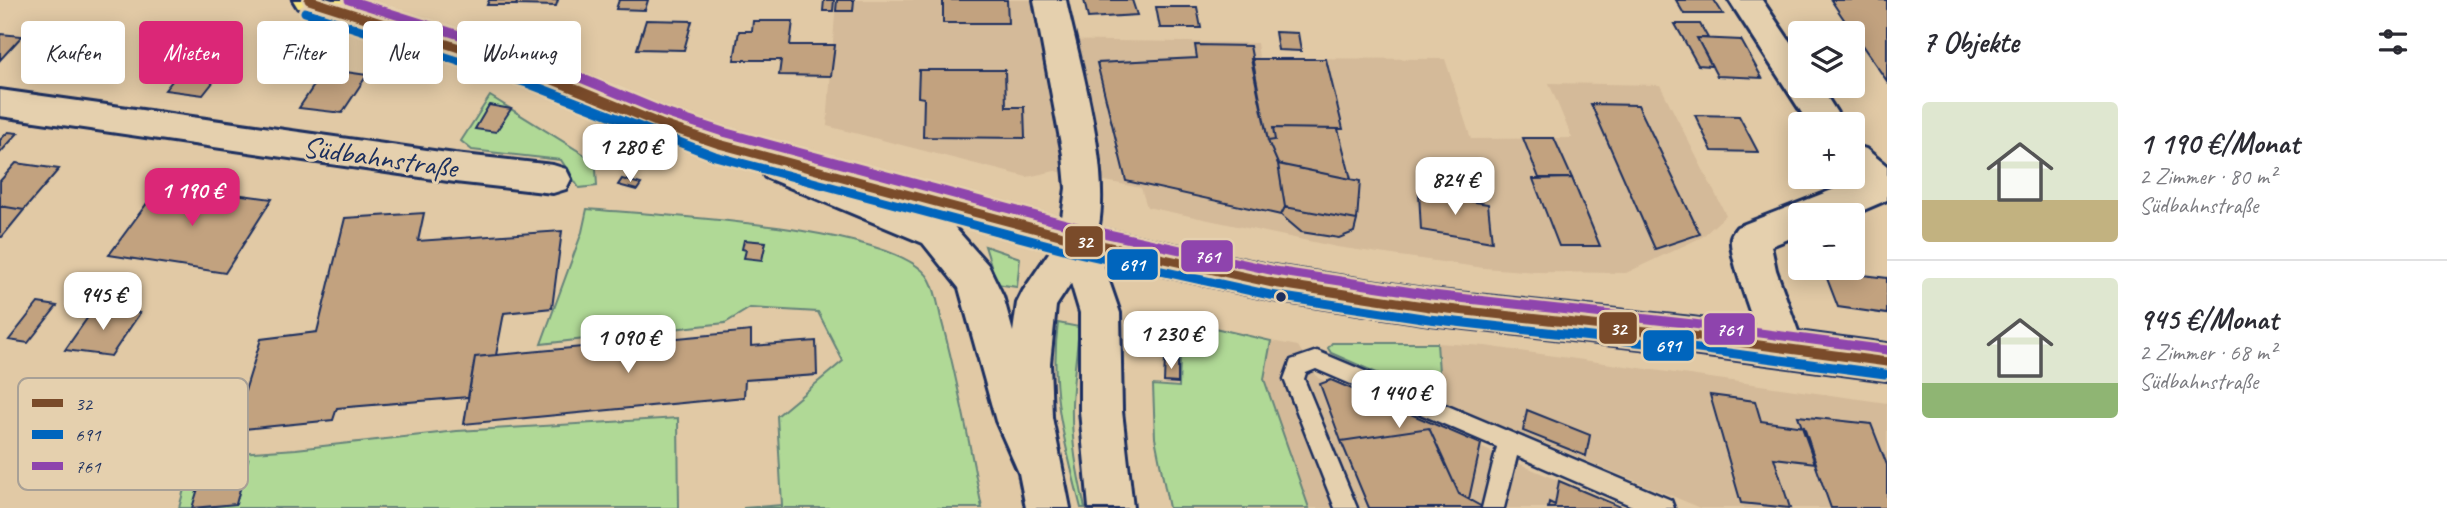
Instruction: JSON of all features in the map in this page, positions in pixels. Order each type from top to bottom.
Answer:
[{"type":"main road","points":[[309,0],[531,71],[661,124],[719,144],[1078,240],[1273,283],[1363,297],[1887,362]]},
{"type":"street","points":[[1049,0],[1081,155],[1083,188],[1078,240],[1100,313],[1101,411],[1111,508]]},
{"type":"street","points":[[1745,0],[1788,65]]},
{"type":"street","name":"Südbahnstraße","points":[[0,103],[455,169],[553,179]]},
{"type":"street","points":[[719,144],[936,232],[974,277],[983,296],[1017,421],[1044,490]]},
{"type":"street","points":[[1843,203],[1886,184],[1865,168]]},
{"type":"street","points":[[1784,348],[1757,270],[1750,237],[1788,223]]},
{"type":"street","points":[[1044,490],[1031,416],[1029,363],[1037,303],[1078,240]]},
{"type":"lane","points":[[1346,508],[1294,379],[1298,367],[1317,359],[1662,508]]},
{"type":"lane","points":[[1493,508],[1508,442]]},
{"type":"shaded area","points":[[836,0],[1031,0],[1042,40],[1257,43],[1259,58],[1445,59],[1471,139],[1572,138],[1549,83],[1660,85],[1726,215],[1702,237],[1626,273],[1537,272],[1484,268],[1337,247],[1147,207],[1141,188],[1055,171],[1027,177],[827,126]]},
{"type":"shaded area","points":[[1271,341],[1298,346],[1318,378],[1623,508],[1309,508],[1264,379]]},
{"type":"shaded area","points":[[1437,343],[1485,346],[1887,403],[1887,508],[1701,508],[1441,401]]},
{"type":"green space","points":[[490,96],[588,157],[596,169],[597,186],[579,188],[561,160],[472,150],[461,141]]},
{"type":"green space","points":[[587,209],[771,226],[873,247],[910,261],[930,280],[934,291],[959,394],[982,508],[743,508],[782,505],[777,416],[843,361],[818,312],[750,308],[725,323],[541,344],[582,232]]},
{"type":"green space","points":[[985,246],[1020,258],[1017,287],[997,284]]},
{"type":"green space","points":[[1058,323],[1079,327],[1072,431],[1085,508],[1081,508],[1060,417],[1056,371]]},
{"type":"green space","points":[[1193,323],[1271,341],[1264,379],[1309,508],[1169,508],[1155,438],[1153,385],[1179,387],[1180,359],[1156,356],[1162,332],[1175,326]]},
{"type":"green space","points":[[1332,343],[1437,343],[1441,401],[1331,353],[1328,348]]},
{"type":"green space","points":[[678,418],[679,508],[179,508],[184,490],[248,490],[248,452],[457,431]]},
{"type":"building","points":[[489,0],[518,0],[516,5],[487,5]]},
{"type":"building","points":[[518,0],[558,0],[556,6],[516,5]]},
{"type":"building","points":[[619,0],[648,0],[645,10],[616,9]]},
{"type":"building","points":[[824,0],[834,0],[833,11],[823,11]]},
{"type":"building","points":[[837,0],[854,0],[853,11],[836,11]]},
{"type":"building","points":[[943,0],[1007,0],[1008,23],[943,23]]},
{"type":"building","points":[[1084,0],[1132,0],[1137,15],[1088,18]]},
{"type":"building","points":[[1676,0],[1714,0],[1723,14],[1684,14]]},
{"type":"building","points":[[1831,0],[1887,0],[1887,81],[1865,49],[1865,21],[1845,21]]},
{"type":"building","points":[[1156,7],[1197,7],[1201,28],[1160,28]]},
{"type":"building","points":[[646,20],[692,21],[684,50],[637,49]]},
{"type":"building","points":[[753,21],[793,21],[790,45],[835,45],[831,76],[779,75],[781,60],[734,60],[739,31],[752,31]]},
{"type":"building","points":[[1675,24],[1700,24],[1708,38],[1697,38],[1712,66],[1698,65]]},
{"type":"building","points":[[1275,32],[1298,33],[1301,51],[1278,50]]},
{"type":"building","points":[[0,34],[21,36],[21,37],[0,60]]},
{"type":"building","points":[[1697,38],[1741,40],[1762,78],[1717,76]]},
{"type":"building","points":[[1195,45],[1250,46],[1268,141],[1278,164],[1285,207],[1281,215],[1126,181],[1097,63],[1197,58]]},
{"type":"building","points":[[1251,59],[1326,59],[1343,129],[1273,128],[1275,140],[1268,141]]},
{"type":"building","points":[[919,70],[1005,70],[1006,107],[1024,107],[1025,138],[923,137],[924,98],[918,97]]},
{"type":"building","points":[[349,72],[363,74],[363,81],[342,113],[299,108],[315,84],[349,84]]},
{"type":"building","points":[[170,84],[212,84],[203,95],[165,90]]},
{"type":"building","points":[[1591,104],[1638,105],[1700,234],[1655,249]]},
{"type":"building","points":[[489,105],[511,109],[496,132],[475,129]]},
{"type":"building","points":[[1695,115],[1739,116],[1758,152],[1712,151]]},
{"type":"building","points":[[1273,128],[1338,129],[1351,179],[1278,164],[1268,141],[1275,140]]},
{"type":"building","points":[[8,132],[18,133],[0,153],[0,140]]},
{"type":"building","points":[[1523,138],[1554,138],[1572,178],[1539,178]]},
{"type":"building","points":[[16,163],[59,169],[24,210],[0,206],[0,181]]},
{"type":"building","points":[[1278,164],[1360,181],[1357,220],[1285,207]]},
{"type":"building","points":[[1572,178],[1600,246],[1559,246],[1533,179]]},
{"type":"building","points":[[622,179],[641,184],[637,190],[618,185]]},
{"type":"building","points":[[161,184],[272,199],[225,273],[109,255]]},
{"type":"building","points":[[1419,193],[1488,204],[1492,242],[1421,230]]},
{"type":"building","points":[[0,206],[24,210],[2,237],[0,237]]},
{"type":"building","points":[[1285,207],[1357,220],[1354,232],[1339,238],[1301,232],[1281,215]]},
{"type":"building","points":[[424,213],[418,241],[562,231],[552,308],[504,313],[496,355],[475,357],[468,397],[337,408],[333,420],[248,428],[248,381],[261,339],[317,332],[345,218]]},
{"type":"building","points":[[744,240],[766,242],[762,260],[744,258]]},
{"type":"building","points":[[1865,275],[1887,278],[1887,314],[1838,307],[1828,280],[1865,280]]},
{"type":"building","points":[[38,303],[57,306],[28,343],[9,340]]},
{"type":"building","points":[[95,307],[140,313],[111,356],[65,350]]},
{"type":"building","points":[[751,331],[751,346],[816,341],[817,375],[745,380],[744,397],[464,424],[475,357]]},
{"type":"building","points":[[1165,359],[1178,361],[1178,383],[1164,382]]},
{"type":"building","points":[[1331,380],[1481,444],[1469,499],[1459,494],[1429,428],[1341,441],[1320,384]]},
{"type":"building","points":[[1710,395],[1755,401],[1761,421],[1804,427],[1816,463],[1774,458],[1790,508],[1741,503]]},
{"type":"building","points":[[1527,410],[1590,435],[1586,456],[1523,431]]},
{"type":"building","points":[[1798,416],[1871,424],[1887,465],[1887,508],[1831,508]]},
{"type":"building","points":[[1429,428],[1459,494],[1484,508],[1369,508],[1341,441]]},
{"type":"building","points":[[1559,481],[1623,508],[1548,508],[1549,502],[1555,505]]},
{"type":"building","points":[[198,490],[240,490],[236,504],[192,508]]},
{"type":"transit line","name":"32","points":[[309,0],[531,71],[661,124],[719,144],[1078,240],[1273,283],[1430,307],[1692,336],[1887,362]]},
{"type":"transit line","name":"761","points":[[349,0],[535,59],[665,113],[723,132],[1081,228],[1275,271],[1432,295],[1693,324],[1887,350]]},
{"type":"transit line","name":"691","points":[[305,12],[527,83],[715,156],[1075,252],[1270,295],[1429,319],[1691,348],[1885,374]]}]
